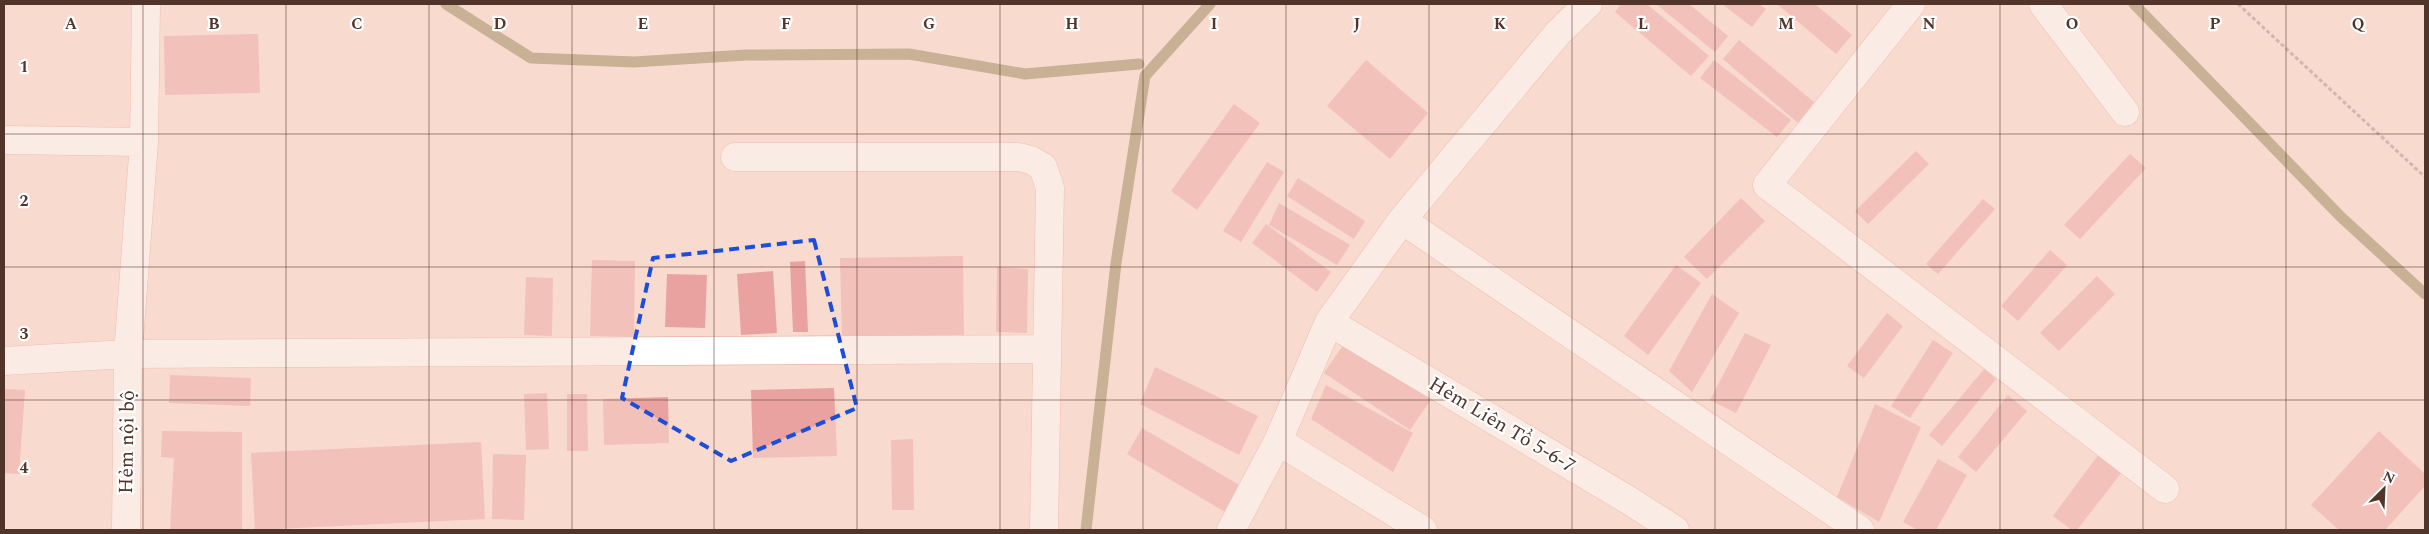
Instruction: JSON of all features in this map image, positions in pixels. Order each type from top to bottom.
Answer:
[{"type":"street","name":"Hẻm nội bộ","points":[[126,530],[128,354],[144,142],[146,4]]},
{"type":"street","points":[[1231,530],[1278,441],[1329,322],[1402,220],[1558,33],[1588,4]]},
{"type":"street","points":[[1911,4],[1766,185],[2165,489]]},
{"type":"street","points":[[2043,4],[2125,112]]},
{"type":"street","points":[[4,140],[144,142]]},
{"type":"street","points":[[735,157],[1019,157],[1031,160],[1044,167],[1050,188],[1045,349],[1044,530]]},
{"type":"street","points":[[1402,220],[1860,530]]},
{"type":"street","name":"Hẻm Liên Tổ 5-6-7","points":[[1329,322],[1630,501],[1675,530]]},
{"type":"street","points":[[4,361],[128,354],[1045,349]]},
{"type":"street","points":[[1278,441],[1423,530]]},
{"type":"path","points":[[2238,4],[2425,177]]},
{"type":"highlighted area","points":[[814,240],[857,408],[731,461],[622,398],[653,258]]},
{"type":"building","points":[[1621,4],[1647,4],[1709,56],[1691,76],[1615,12]]},
{"type":"building","points":[[1656,4],[1689,4],[1728,36],[1715,52]]},
{"type":"building","points":[[1722,4],[1759,4],[1766,9],[1752,27]]},
{"type":"building","points":[[1777,4],[1815,4],[1852,35],[1836,54]]},
{"type":"building","points":[[258,34],[260,93],[165,95],[164,36]]},
{"type":"building","points":[[1739,40],[1814,102],[1798,123],[1723,59]]},
{"type":"building","points":[[1366,60],[1428,113],[1390,159],[1327,106]]},
{"type":"building","points":[[1714,60],[1791,120],[1777,137],[1700,78]]},
{"type":"building","points":[[1234,104],[1260,123],[1197,210],[1171,191]]},
{"type":"building","points":[[1916,151],[1929,164],[1868,224],[1855,211]]},
{"type":"building","points":[[2130,154],[2146,168],[2080,239],[2064,225]]},
{"type":"building","points":[[1267,162],[1284,172],[1241,242],[1223,231]]},
{"type":"building","points":[[1298,178],[1365,221],[1354,239],[1287,196]]},
{"type":"building","points":[[1741,198],[1765,221],[1707,279],[1684,257]]},
{"type":"building","points":[[1983,199],[1995,209],[1938,274],[1926,264]]},
{"type":"building","points":[[1279,203],[1350,245],[1337,265],[1269,225]]},
{"type":"building","points":[[1266,224],[1331,272],[1317,292],[1252,243]]},
{"type":"building","points":[[2050,250],[2067,265],[2018,321],[2001,306]]},
{"type":"building","points":[[963,256],[964,339],[842,341],[840,258]]},
{"type":"building","points":[[592,260],[635,261],[634,337],[590,336]]},
{"type":"building","points":[[805,261],[808,332],[793,332],[790,262]]},
{"type":"building","points":[[1676,265],[1701,283],[1648,355],[1624,336]]},
{"type":"building","points":[[997,267],[1028,269],[1027,333],[996,332]]},
{"type":"building","points":[[773,271],[777,333],[741,335],[737,274]]},
{"type":"building","points":[[667,274],[707,275],[705,328],[665,327]]},
{"type":"building","points":[[2097,276],[2115,294],[2059,351],[2040,333]]},
{"type":"building","points":[[526,277],[553,278],[552,336],[524,335]]},
{"type":"building","points":[[1712,294],[1739,313],[1692,392],[1669,371]]},
{"type":"building","points":[[1887,313],[1903,326],[1864,378],[1847,366]]},
{"type":"building","points":[[1745,333],[1771,345],[1736,413],[1710,400]]},
{"type":"building","points":[[1933,340],[1953,353],[1910,418],[1891,406]]},
{"type":"building","points":[[1346,341],[1432,398],[1410,430],[1324,373]]},
{"type":"building","points":[[1155,367],[1258,416],[1239,455],[1140,404]]},
{"type":"building","points":[[1984,369],[1996,379],[1942,446],[1929,435]]},
{"type":"building","points":[[170,375],[251,378],[250,406],[169,403]]},
{"type":"building","points":[[1326,385],[1413,433],[1393,472],[1311,419]]},
{"type":"building","points":[[834,388],[837,456],[753,458],[751,390]]},
{"type":"building","points":[[4,389],[25,390],[19,474],[4,473]]},
{"type":"building","points":[[547,393],[549,449],[526,450],[524,394]]},
{"type":"building","points":[[567,394],[587,394],[588,451],[567,451]]},
{"type":"building","points":[[2008,395],[2027,411],[1976,472],[1958,457]]},
{"type":"building","points":[[668,397],[669,443],[604,445],[603,399]]},
{"type":"building","points":[[1875,404],[1921,427],[1879,522],[1837,497]]},
{"type":"building","points":[[1142,428],[1241,486],[1225,512],[1127,454]]},
{"type":"building","points":[[162,431],[242,432],[242,530],[170,530],[174,458],[161,457]]},
{"type":"building","points":[[2379,431],[2425,474],[2425,486],[2385,530],[2339,530],[2311,505]]},
{"type":"building","points":[[913,439],[914,510],[892,510],[891,440]]},
{"type":"building","points":[[481,442],[485,519],[255,530],[251,453]]},
{"type":"building","points":[[493,454],[526,455],[524,520],[492,519]]},
{"type":"building","points":[[2099,454],[2122,472],[2077,530],[2072,530],[2053,516]]},
{"type":"building","points":[[1938,459],[1967,475],[1936,530],[1918,530],[1903,522]]},
{"type":"waterway","points":[[446,4],[531,58],[634,62],[746,55],[909,54],[1025,74],[1139,64]]},
{"type":"waterway","points":[[1086,530],[1116,263],[1145,76],[1210,4]]},
{"type":"waterway","points":[[2134,4],[2341,217],[2425,294]]}]
